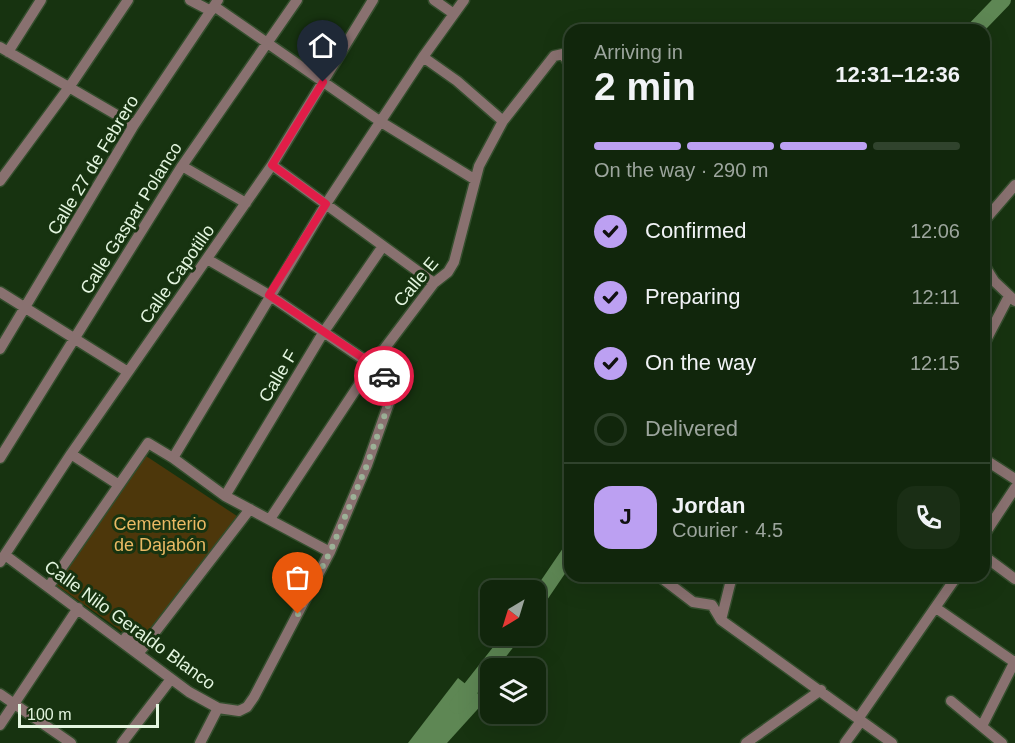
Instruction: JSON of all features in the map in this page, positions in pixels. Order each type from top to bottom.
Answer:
[{"type":"street","points":[[41,0],[4,50],[70,86],[135,126]]},
{"type":"street","points":[[0,181],[70,86],[128,0]]},
{"type":"street","points":[[190,0],[214,6],[381,122],[474,179]]},
{"type":"street","name":"Calle Gaspar Polanco","points":[[0,458],[182,166],[297,0]]},
{"type":"street","name":"Calle Capotillo","points":[[3,559],[71,454],[272,165],[373,0]]},
{"type":"street","points":[[434,0],[453,14]]},
{"type":"street","points":[[173,458],[269,295],[326,204],[423,57],[464,0]]},
{"type":"street","name":"Calle 27 de Febrero","points":[[0,349],[135,126],[214,6]]},
{"type":"street","name":"Calle E","points":[[270,519],[372,364],[434,283],[448,272],[454,262],[474,179],[504,121],[557,53],[564,57]]},
{"type":"street","points":[[423,57],[457,81],[504,121]]},
{"type":"street","points":[[272,165],[434,283]]},
{"type":"street","points":[[182,166],[246,203]]},
{"type":"street","points":[[990,214],[1015,185]]},
{"type":"street","name":"Calle F","points":[[225,496],[323,333],[383,246]]},
{"type":"street","points":[[49,586],[148,444],[173,458],[225,496],[330,552],[367,465],[390,400],[389,383],[372,364],[269,295],[207,259]]},
{"type":"street","points":[[990,272],[1012,299],[990,334]]},
{"type":"street","points":[[0,292],[128,372]]},
{"type":"street","points":[[71,454],[119,485]]},
{"type":"street","points":[[990,463],[1015,479]]},
{"type":"street","points":[[990,526],[1015,488]]},
{"type":"street","points":[[95,621],[113,627],[142,649],[250,509]]},
{"type":"street","name":"Calle Nilo Geraldo Blanco","points":[[3,559],[49,586],[171,679],[218,708],[239,711],[247,707],[254,697],[330,552]]},
{"type":"street","points":[[990,560],[1015,579]]},
{"type":"street","points":[[667,582],[693,602],[712,605],[721,620],[892,743]]},
{"type":"street","points":[[721,620],[730,582]]},
{"type":"street","points":[[845,743],[953,582]]},
{"type":"street","points":[[0,725],[78,608]]},
{"type":"street","points":[[936,608],[1015,662],[982,726]]},
{"type":"street","points":[[122,743],[171,679]]},
{"type":"street","points":[[746,743],[821,690]]},
{"type":"street","points":[[0,694],[70,743]]},
{"type":"street","points":[[951,701],[1002,743]]},
{"type":"street","points":[[200,743],[218,708]]},
{"type":"green space","name":"Cementerio de Dajabón","points":[[146,456],[243,520],[144,647],[55,584]]},
{"type":"shaded area","points":[[458,678],[480,695],[480,707],[447,743],[408,743]]},
{"type":"waterway","points":[[980,24],[1003,0]]},
{"type":"waterway","points":[[546,587],[564,561]]},
{"type":"waterway","points":[[457,706],[504,646]]},
{"type":"way so far","points":[[298,614],[330,552],[367,465],[390,400],[389,383],[384,376]]},
{"type":"route","points":[[323,82],[272,165],[326,204],[269,295],[372,364],[384,376]]}]
